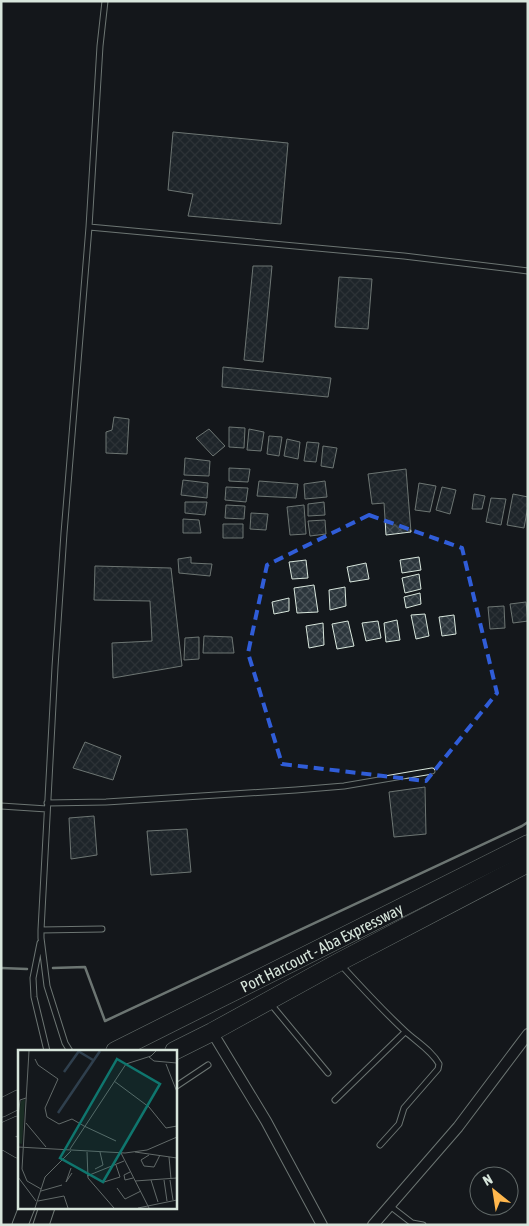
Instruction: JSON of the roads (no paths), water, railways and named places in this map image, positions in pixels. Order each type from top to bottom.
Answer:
[{"type":"highway","name":"Port Harcourt - Aba Expressway","points":[[118,1050],[528,844]]},
{"type":"highway","name":"Port Harcourt - Aba Expressway","points":[[176,1050],[528,863]]},
{"type":"highway","points":[[1,1108],[18,1100]]},
{"type":"highway","points":[[1,1133],[18,1125]]},
{"type":"highway","points":[[1,1140],[18,1148]]},
{"type":"main road","points":[[20,1225],[27,1208]]},
{"type":"main road","points":[[41,1225],[47,1208]]},
{"type":"street","points":[[212,1032],[266,1121],[322,1225]]},
{"type":"street","points":[[373,1225],[458,1127],[528,1034]]},
{"type":"lane","points":[[69,1050],[65,1043],[47,986],[41,930],[54,667],[89,227],[102,16],[105,1]]},
{"type":"lane","points":[[89,227],[404,256],[528,271]]},
{"type":"lane","points":[[1,806],[47,806],[296,790],[344,786],[432,771]]},
{"type":"lane","points":[[41,930],[102,929]]},
{"type":"lane","points":[[41,938],[33,978],[33,988],[47,1050]]},
{"type":"lane","points":[[339,962],[373,1000],[440,1064],[438,1069],[404,1108],[399,1124],[380,1146]]},
{"type":"lane","points":[[268,1001],[328,1073]]},
{"type":"lane","points":[[335,1100],[405,1032]]},
{"type":"lane","points":[[176,1086],[208,1065]]},
{"type":"lane","points":[[390,1206],[412,1223],[424,1225]]}]
